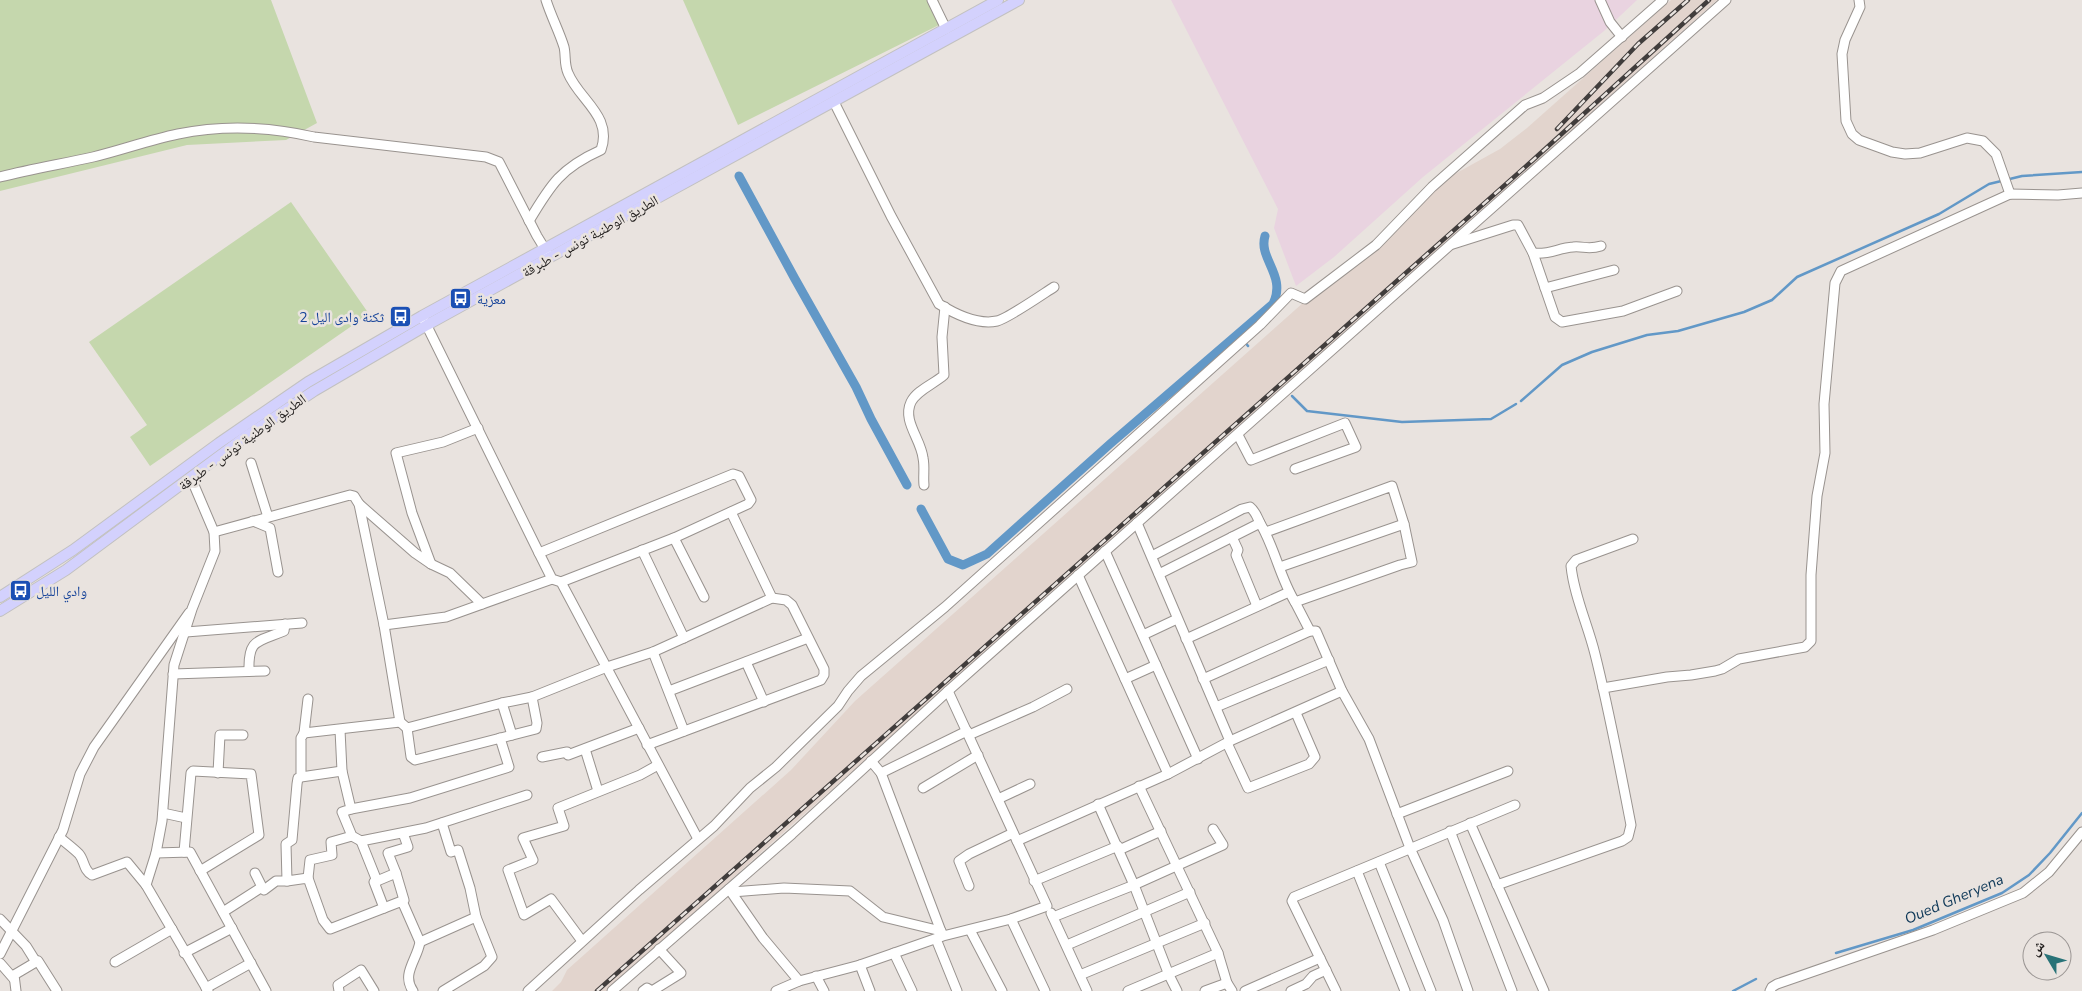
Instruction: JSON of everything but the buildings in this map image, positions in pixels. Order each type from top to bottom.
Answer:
[{"type":"main road","name":"الطريق الوطنية تونس - طبرقة","points":[[548,254],[620,207],[998,0]]},
{"type":"main road","name":"الطريق الوطنية تونس - طبرقة","points":[[0,597],[73,550],[219,443],[308,382],[670,191],[1020,0]]},
{"type":"main road","points":[[976,12],[981,22]]},
{"type":"main road","name":"الطريق الوطنية تونس - طبرقة","points":[[0,611],[66,570],[245,437],[425,321]]},
{"type":"street","points":[[529,220],[566,168],[601,150],[604,139],[601,121],[568,74],[564,59],[564,48],[546,0]]},
{"type":"street","points":[[932,0],[946,29]]},
{"type":"street","points":[[1600,0],[1610,22],[1622,37]]},
{"type":"street","points":[[528,991],[582,941],[714,826],[750,788],[776,767],[838,706],[848,690],[861,676],[945,607],[1242,339],[1260,325],[1292,293],[1305,298],[1340,274],[1376,244],[1432,187],[1525,105],[1543,98],[1580,73],[1663,0]]},
{"type":"street","points":[[612,991],[730,890],[948,691],[1726,0]]},
{"type":"street","points":[[1859,0],[1859,11],[1845,40],[1842,54],[1846,121],[1852,134],[1859,140],[1892,152],[1905,154],[1920,153],[1962,139],[1978,139],[1987,143],[1994,150],[2010,194]]},
{"type":"street","points":[[834,102],[891,216],[940,304],[945,308],[975,320],[998,321],[1054,287]]},
{"type":"street","points":[[0,177],[93,157],[180,134],[225,129],[288,131],[314,137],[496,159],[548,254]]},
{"type":"street","points":[[1603,688],[1715,671],[1739,659],[1800,648],[1809,644],[1812,635],[1811,575],[1817,496],[1825,453],[1824,404],[1837,276],[1841,271],[2010,194],[2058,195],[2082,193]]},
{"type":"street","points":[[1448,246],[1513,225],[1520,228],[1533,253],[1555,317],[1562,322],[1623,310],[1677,292]]},
{"type":"street","points":[[1533,253],[1544,254],[1570,247],[1590,249],[1601,246]]},
{"type":"street","points":[[1545,288],[1614,270]]},
{"type":"street","points":[[924,485],[923,457],[908,413],[911,401],[921,391],[934,384],[944,375],[945,354],[942,337],[945,308]]},
{"type":"street","points":[[425,321],[539,553],[557,580],[607,667],[698,839]]},
{"type":"street","points":[[1238,435],[1251,460],[1345,423],[1356,447],[1295,470]]},
{"type":"street","points":[[432,564],[412,514],[396,453],[443,442],[478,428]]},
{"type":"street","points":[[251,463],[268,517]]},
{"type":"street","points":[[384,625],[446,616],[557,580],[674,538],[748,504],[751,500],[739,476],[735,474],[539,553]]},
{"type":"street","points":[[146,885],[156,853],[163,813],[174,665],[192,609],[215,551],[214,532],[191,478]]},
{"type":"street","points":[[1266,532],[1392,486],[1404,524],[1412,562],[1400,564],[1295,602]]},
{"type":"street","points":[[214,532],[350,495],[354,496],[359,504],[415,553],[450,573],[482,604]]},
{"type":"street","points":[[359,504],[411,757],[415,760],[536,729],[537,723],[532,697]]},
{"type":"street","points":[[1152,556],[1246,507],[1253,510],[1266,532],[1289,592],[1310,631]]},
{"type":"street","points":[[731,512],[772,598]]},
{"type":"street","points":[[253,521],[270,528],[278,572]]},
{"type":"street","points":[[1137,523],[1216,707],[1228,742],[1248,788],[1309,764],[1315,757],[1296,713]]},
{"type":"street","points":[[1159,574],[1260,523]]},
{"type":"street","points":[[1280,567],[1404,524]]},
{"type":"street","points":[[1232,537],[1238,550],[1236,555],[1239,567],[1257,606]]},
{"type":"street","points":[[674,538],[704,597]]},
{"type":"street","points":[[1498,885],[1622,841],[1630,834],[1631,825],[1603,688],[1571,566],[1576,560],[1633,539]]},
{"type":"street","points":[[642,550],[684,638]]},
{"type":"street","points":[[1105,551],[1198,759]]},
{"type":"street","points":[[1078,575],[1168,774]]},
{"type":"street","points":[[1186,639],[1289,592]]},
{"type":"street","points":[[304,733],[404,725],[532,697],[607,667],[653,652],[772,598],[786,600],[792,606],[824,669],[824,675],[821,680],[647,745]]},
{"type":"street","points":[[0,954],[59,838],[80,774],[94,746],[192,609]]},
{"type":"street","points":[[1143,635],[1177,619]]},
{"type":"street","points":[[186,632],[302,623]]},
{"type":"street","points":[[249,671],[248,654],[255,643],[284,631],[285,624]]},
{"type":"street","points":[[1203,679],[1310,631],[1318,633],[1342,691],[1369,739],[1410,848],[1443,920],[1468,991]]},
{"type":"street","points":[[669,691],[808,638]]},
{"type":"street","points":[[653,652],[684,731]]},
{"type":"street","points":[[1216,707],[1329,660]]},
{"type":"street","points":[[746,662],[764,702]]},
{"type":"street","points":[[1125,679],[1156,665]]},
{"type":"street","points":[[173,674],[265,671]]},
{"type":"street","points":[[881,773],[968,733],[1032,707],[1067,689]]},
{"type":"street","points":[[948,691],[1034,881],[1046,906],[1054,917],[1087,991]]},
{"type":"street","points":[[969,886],[960,861],[1168,774],[1228,742],[1342,691]]},
{"type":"street","points":[[300,778],[301,738],[304,733],[308,699]]},
{"type":"street","points":[[502,703],[512,735]]},
{"type":"street","points":[[542,758],[568,752],[568,755],[639,728]]},
{"type":"street","points":[[340,730],[342,770],[351,810]]},
{"type":"street","points":[[218,773],[220,735],[243,735]]},
{"type":"street","points":[[377,881],[342,812],[410,798],[509,767],[500,738]]},
{"type":"street","points":[[585,749],[598,791]]},
{"type":"street","points":[[923,788],[978,755]]},
{"type":"street","points":[[871,761],[881,773],[940,936],[957,991]]},
{"type":"street","points":[[582,941],[551,899],[524,915],[508,870],[533,860],[523,838],[564,826],[558,808],[640,775],[658,765]]},
{"type":"street","points":[[288,881],[286,844],[292,840],[298,778],[342,770]]},
{"type":"street","points":[[184,852],[186,818],[193,771],[251,774],[259,835],[200,871]]},
{"type":"street","points":[[1397,814],[1508,771]]},
{"type":"street","points":[[998,799],[1030,784]]},
{"type":"street","points":[[1139,786],[1218,953],[1229,987],[1204,991]]},
{"type":"street","points":[[402,900],[332,929],[328,928],[308,878],[310,860],[332,855],[332,842],[403,832],[442,823],[527,795]]},
{"type":"street","points":[[1098,804],[1119,848],[1177,991]]},
{"type":"street","points":[[1336,991],[1292,899],[1450,830],[1515,805]]},
{"type":"street","points":[[163,813],[186,818]]},
{"type":"street","points":[[1470,822],[1544,991]]},
{"type":"street","points":[[442,823],[451,852],[458,850],[470,888],[476,917],[492,957],[484,966],[443,991]]},
{"type":"street","points":[[1054,917],[1134,886],[1223,845],[1213,829]]},
{"type":"street","points":[[1450,830],[1512,991]]},
{"type":"street","points":[[1034,881],[1161,831]]},
{"type":"street","points":[[403,832],[408,847],[388,853],[404,900],[402,900],[420,942],[408,974],[409,990]]},
{"type":"street","points":[[1770,991],[1777,984],[1933,930],[2023,894],[2049,872],[2082,832]]},
{"type":"street","points":[[59,838],[81,856],[86,871],[89,874],[92,875],[127,862],[146,885],[207,990],[251,963]]},
{"type":"street","points":[[156,853],[190,852],[266,991]]},
{"type":"street","points":[[1379,862],[1431,991]]},
{"type":"street","points":[[1357,871],[1405,991]]},
{"type":"street","points":[[255,873],[264,890],[276,881],[308,878]]},
{"type":"street","points":[[384,908],[374,882],[396,873]]},
{"type":"street","points":[[223,912],[262,887]]},
{"type":"street","points":[[730,890],[784,888],[850,891],[882,917],[940,936]]},
{"type":"street","points":[[730,890],[795,986]]},
{"type":"street","points":[[1067,945],[1190,892]]},
{"type":"street","points":[[776,991],[795,986],[816,976],[860,965],[940,936],[1011,919],[1046,906]]},
{"type":"street","points":[[420,942],[476,917]]},
{"type":"street","points":[[0,919],[26,946],[36,962],[38,961],[57,991]]},
{"type":"street","points":[[1011,919],[1045,991]]},
{"type":"street","points":[[1080,975],[1205,924]]},
{"type":"street","points":[[184,953],[232,928]]},
{"type":"street","points":[[115,962],[172,929]]},
{"type":"street","points":[[970,930],[1002,991]]},
{"type":"street","points":[[643,991],[647,988],[652,991],[681,973],[659,949]]},
{"type":"street","points":[[894,953],[912,991]]},
{"type":"street","points":[[1128,991],[1218,953]]},
{"type":"street","points":[[1245,991],[1320,958]]},
{"type":"street","points":[[16,991],[14,975],[36,962]]},
{"type":"street","points":[[0,963],[14,979]]},
{"type":"street","points":[[860,965],[870,991]]},
{"type":"street","points":[[339,991],[338,985],[361,970],[374,991]]},
{"type":"street","points":[[1291,991],[1306,984],[1313,976],[1326,970]]},
{"type":"street","points":[[816,976],[824,991]]},
{"type":"shaded area","points":[[1171,0],[1637,0],[1604,31],[1423,177],[1334,257],[1296,286],[1274,228],[1278,209]]},
{"type":"shaded area","points":[[1671,0],[1717,0],[606,991],[552,991],[561,982],[567,970],[791,770],[855,701],[1304,302],[1444,180],[1500,149],[1527,128]]},
{"type":"green space","points":[[0,0],[271,0],[317,123],[286,140],[187,145],[0,191]]},
{"type":"green space","points":[[683,0],[938,0],[947,21],[738,125]]},
{"type":"green space","points":[[291,202],[369,314],[150,466],[130,437],[147,425],[89,342]]},
{"type":"waterway","points":[[1521,401],[1562,365],[1592,352],[1647,335],[1678,331],[1744,312],[1772,300],[1797,277],[1939,214],[1989,184],[2022,176],[2082,172]]},
{"type":"waterway","points":[[739,176],[856,387],[907,485]]},
{"type":"waterway","points":[[921,509],[948,559],[963,565],[987,554],[1110,444],[1273,304],[1277,284],[1265,252],[1265,236]]},
{"type":"waterway","points":[[1239,334],[1248,346]]},
{"type":"waterway","points":[[1292,396],[1307,411],[1402,422],[1491,419],[1516,404]]},
{"type":"waterway","name":"Oued Gheryena","points":[[1836,953],[1913,930],[2002,893],[2029,875],[2050,853],[2082,813]]},
{"type":"waterway","name":"Oued Gheryena","points":[[1733,991],[1756,979]]},
{"type":"railway","points":[[1557,129],[1638,44],[1688,0]]},
{"type":"railway","points":[[597,991],[1533,160],[1709,0]]},
{"type":"place","name":"معزية","points":[[461,299]]},
{"type":"place","name":"ثكنة وادى اليل 2","points":[[400,317]]},
{"type":"place","name":"وادي الليل","points":[[20,591]]}]
